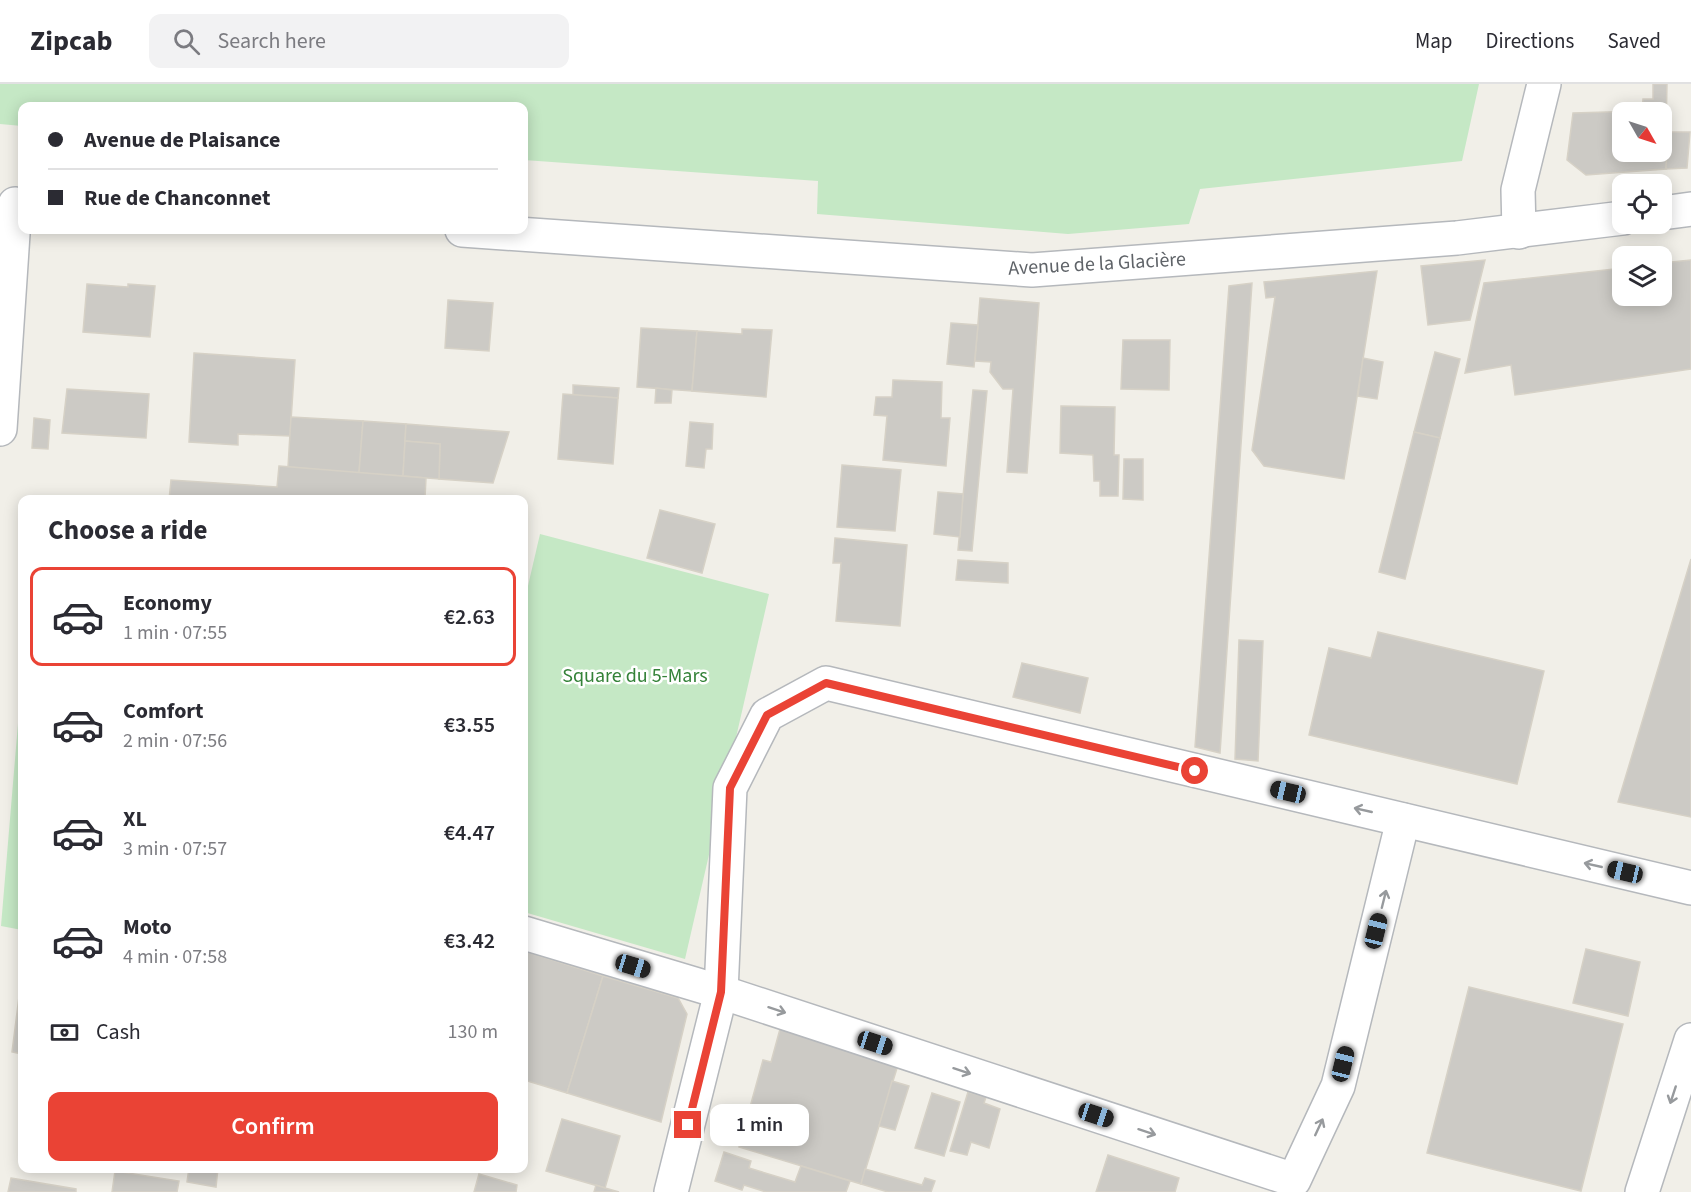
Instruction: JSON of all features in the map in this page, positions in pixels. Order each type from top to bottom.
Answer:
[{"type":"street","points":[[1519,232],[1518,190],[1544,84]]},
{"type":"street","points":[[0,429],[12,204]]},
{"type":"street","points":[[1672,212],[1691,209]]},
{"type":"street","name":"Avenue de la Glacière","points":[[519,234],[1032,270],[1457,238],[1612,219]]},
{"type":"street","points":[[671,1192],[721,992],[730,788],[767,715],[826,683],[1691,888]]},
{"type":"street","points":[[528,934],[721,992],[1294,1180],[1338,1086],[1403,820]]},
{"type":"street","points":[[1642,1192],[1691,1040]]},
{"type":"green space","points":[[0,84],[1479,84],[1462,161],[1200,189],[1189,224],[1068,234],[817,214],[818,181],[528,160],[528,102],[18,102],[18,126],[0,124]]},
{"type":"green space","name":"Square du 5-Mars","points":[[540,534],[769,594],[685,959],[528,913],[528,586]]},
{"type":"green space","points":[[18,724],[18,929],[1,926]]},
{"type":"building","points":[[1653,84],[1667,84],[1667,102],[1643,102],[1643,99],[1653,99]]},
{"type":"building","points":[[1612,112],[1612,162],[1666,162],[1666,169],[1586,175],[1567,160],[1573,113]]},
{"type":"building","points":[[1672,132],[1690,132],[1687,168],[1666,169],[1666,162],[1672,162]]},
{"type":"building","points":[[1485,260],[1470,320],[1428,325],[1421,266]]},
{"type":"building","points":[[1691,260],[1691,369],[1515,395],[1511,365],[1465,373],[1484,283],[1612,269],[1612,306],[1672,306],[1672,262]]},
{"type":"building","points":[[1377,271],[1344,479],[1264,466],[1252,450],[1275,297],[1266,298],[1264,282]]},
{"type":"building","points":[[1252,283],[1220,753],[1195,747],[1229,286]]},
{"type":"building","points":[[87,284],[155,286],[150,337],[83,332]]},
{"type":"building","points":[[980,298],[1039,303],[1027,473],[1007,472],[1013,389],[1003,389],[990,372],[991,362],[975,361]]},
{"type":"building","points":[[448,300],[493,303],[489,351],[445,348]]},
{"type":"building","points":[[951,323],[978,325],[974,367],[947,364]]},
{"type":"building","points":[[641,328],[697,331],[692,391],[637,387]]},
{"type":"building","points":[[742,329],[772,330],[766,397],[692,391],[697,331],[742,334]]},
{"type":"building","points":[[1123,340],[1170,340],[1169,390],[1121,389]]},
{"type":"building","points":[[1435,352],[1460,359],[1440,438],[1414,432]]},
{"type":"building","points":[[194,353],[295,360],[290,436],[238,434],[238,445],[189,442]]},
{"type":"building","points":[[1363,358],[1383,362],[1377,399],[1358,396]]},
{"type":"building","points":[[893,380],[942,382],[941,418],[950,418],[946,466],[883,460],[887,416],[874,415],[876,397],[892,397]]},
{"type":"building","points":[[573,385],[619,388],[618,398],[573,395]]},
{"type":"building","points":[[656,388],[672,390],[671,403],[655,403]]},
{"type":"building","points":[[67,389],[149,394],[146,438],[62,433]]},
{"type":"building","points":[[973,390],[987,391],[972,551],[958,550]]},
{"type":"building","points":[[563,394],[618,398],[613,464],[558,459]]},
{"type":"building","points":[[1061,406],[1115,407],[1114,455],[1119,455],[1118,496],[1100,496],[1100,481],[1094,481],[1093,455],[1060,453]]},
{"type":"building","points":[[291,417],[363,421],[359,473],[288,467]]},
{"type":"building","points":[[34,418],[50,420],[48,449],[32,448]]},
{"type":"building","points":[[363,421],[406,424],[403,476],[359,473]]},
{"type":"building","points":[[690,422],[713,424],[712,449],[706,449],[704,468],[686,466]]},
{"type":"building","points":[[406,424],[509,432],[493,483],[439,479],[440,444],[405,441]]},
{"type":"building","points":[[1414,432],[1440,438],[1405,579],[1379,572]]},
{"type":"building","points":[[405,441],[440,444],[439,479],[403,476]]},
{"type":"building","points":[[1124,459],[1143,459],[1143,500],[1123,499]]},
{"type":"building","points":[[842,465],[901,470],[895,531],[837,527]]},
{"type":"building","points":[[279,466],[426,478],[425,495],[170,495],[171,480],[277,487]]},
{"type":"building","points":[[938,492],[963,494],[960,537],[934,534]]},
{"type":"building","points":[[660,510],[715,524],[702,573],[647,558]]},
{"type":"building","points":[[835,538],[907,545],[900,626],[836,621],[841,563],[833,563]]},
{"type":"building","points":[[1691,559],[1691,817],[1618,802]]},
{"type":"building","points":[[958,560],[1008,563],[1008,583],[956,580]]},
{"type":"building","points":[[1378,632],[1544,671],[1517,784],[1309,735],[1329,648],[1371,658]]},
{"type":"building","points":[[1239,640],[1263,641],[1258,761],[1235,759]]},
{"type":"building","points":[[1022,663],[1088,678],[1080,713],[1013,697]]},
{"type":"building","points":[[1586,949],[1640,962],[1628,1016],[1573,1003]]},
{"type":"building","points":[[528,952],[603,976],[567,1093],[528,1081]]},
{"type":"building","points":[[603,976],[678,998],[687,1014],[661,1122],[567,1093]]},
{"type":"building","points":[[1469,987],[1623,1024],[1581,1191],[1427,1153]]},
{"type":"building","points":[[18,1005],[18,1053],[12,1052]]},
{"type":"building","points":[[780,1029],[898,1065],[861,1184],[739,1147],[763,1060],[771,1062]]},
{"type":"building","points":[[892,1081],[909,1086],[895,1130],[879,1126]]},
{"type":"building","points":[[968,1092],[986,1097],[984,1103],[1000,1109],[989,1148],[971,1142],[967,1155],[950,1151]]},
{"type":"building","points":[[932,1093],[960,1102],[944,1156],[915,1148]]},
{"type":"building","points":[[562,1119],[620,1136],[605,1188],[546,1171]]},
{"type":"building","points":[[724,1152],[751,1161],[749,1168],[795,1182],[801,1166],[850,1181],[846,1192],[766,1192],[744,1185],[742,1190],[715,1181]]},
{"type":"building","points":[[1108,1155],[1179,1178],[1175,1192],[1096,1192]]},
{"type":"building","points":[[865,1169],[922,1185],[925,1178],[935,1181],[931,1192],[888,1192],[861,1184]]},
{"type":"building","points":[[115,1173],[179,1181],[177,1192],[112,1192]]},
{"type":"building","points":[[188,1173],[217,1173],[216,1187],[187,1182]]},
{"type":"building","points":[[479,1174],[517,1185],[516,1192],[474,1192]]},
{"type":"building","points":[[11,1178],[76,1189],[76,1192],[8,1192]]},
{"type":"building","points":[[596,1185],[605,1188],[619,1192],[594,1192]]},
{"type":"route","points":[[688,1125],[721,992],[730,788],[767,715],[826,683],[1195,771]]}]
